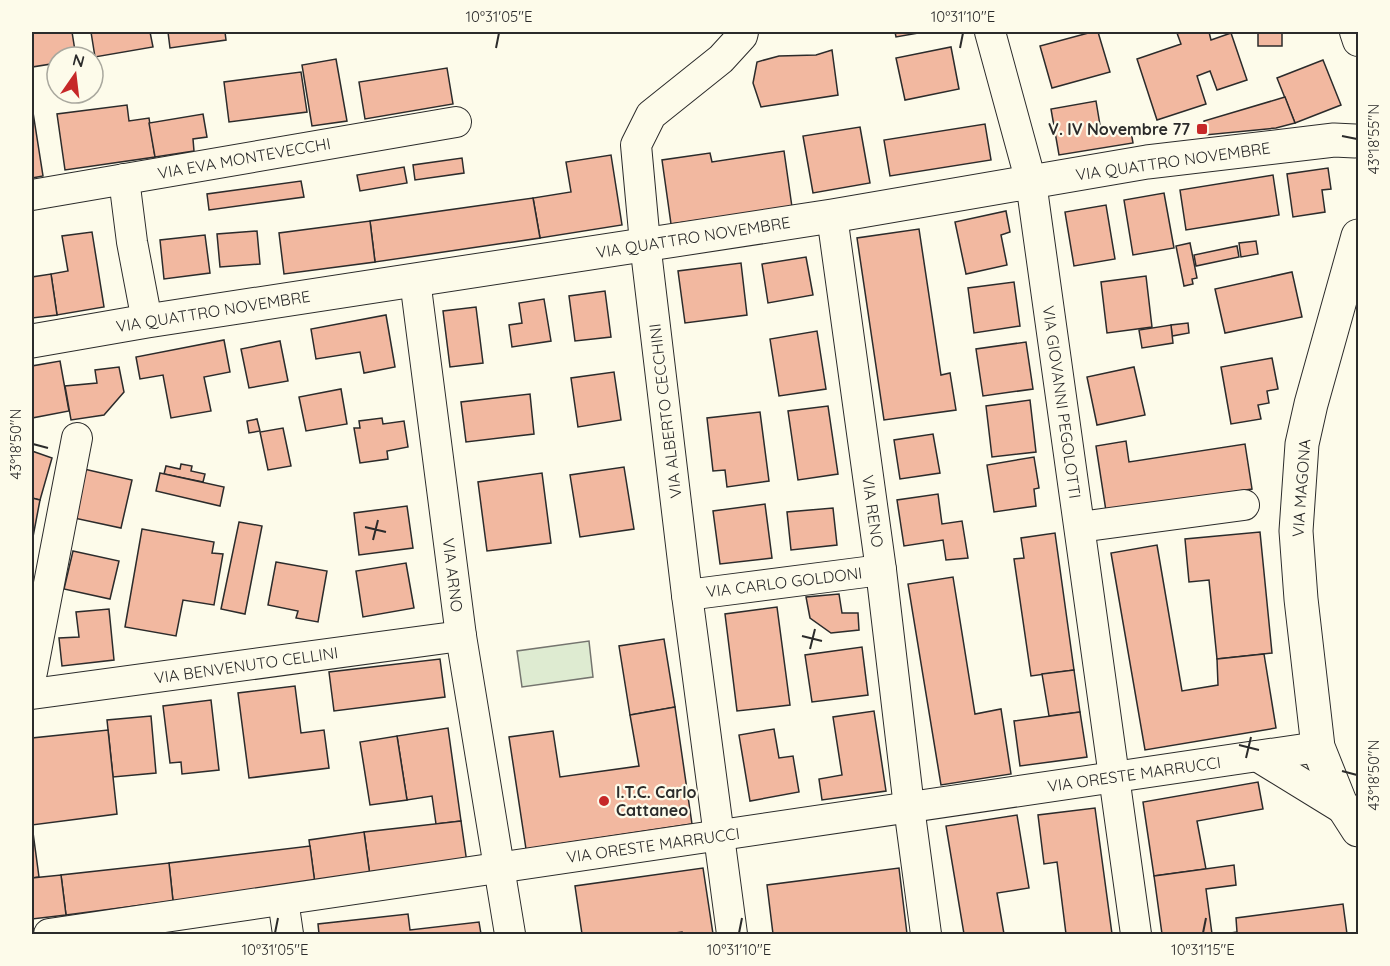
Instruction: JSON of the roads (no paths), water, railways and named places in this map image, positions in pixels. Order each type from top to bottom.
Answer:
[{"type":"main road","name":"VIA QUATTRO NOVEMBRE","points":[[32,341],[645,243],[832,216],[1159,160],[1334,140],[1357,145]]},
{"type":"main road","name":"VIA MAGONA","points":[[1352,820],[1340,802],[1318,747],[1301,599],[1296,531],[1302,444],[1311,404],[1359,236]]},
{"type":"street","name":"VIA ALBERTO CECCHINI","points":[[732,934],[687,595],[645,243],[636,145],[651,115],[721,59],[743,32]]},
{"type":"street","name":"VIA GIOVANNI PEGOLOTTI","points":[[990,32],[1031,182],[1136,934]]},
{"type":"street","points":[[1355,32],[1359,41]]},
{"type":"street","name":"VIA EVA MONTEVECCHI","points":[[32,195],[456,122]]},
{"type":"street","points":[[124,179],[132,242],[147,321]]},
{"type":"street","name":"VIA RENO","points":[[832,216],[881,570],[926,934]]},
{"type":"street","name":"VIA ARNO","points":[[415,280],[461,636],[510,934]]},
{"type":"street","points":[[32,672],[77,438]]},
{"type":"street","points":[[1080,527],[1244,505]]},
{"type":"street","name":"VIA CARLO GOLDONI","points":[[687,595],[881,570]]},
{"type":"street","name":"VIA BENVENUTO CELLINI","points":[[32,694],[461,636]]},
{"type":"street","name":"VIA ORESTE MARRUCCI","points":[[49,934],[1318,747]]},
{"type":"street","points":[[1257,756],[1352,820]]},
{"type":"street","points":[[283,900],[288,934]]},
{"type":"place","name":"V. IV Novembre 77","points":[[1202,129]]},
{"type":"place","name":"I.T.C. Carlo Cattaneo","points":[[604,801]]}]
